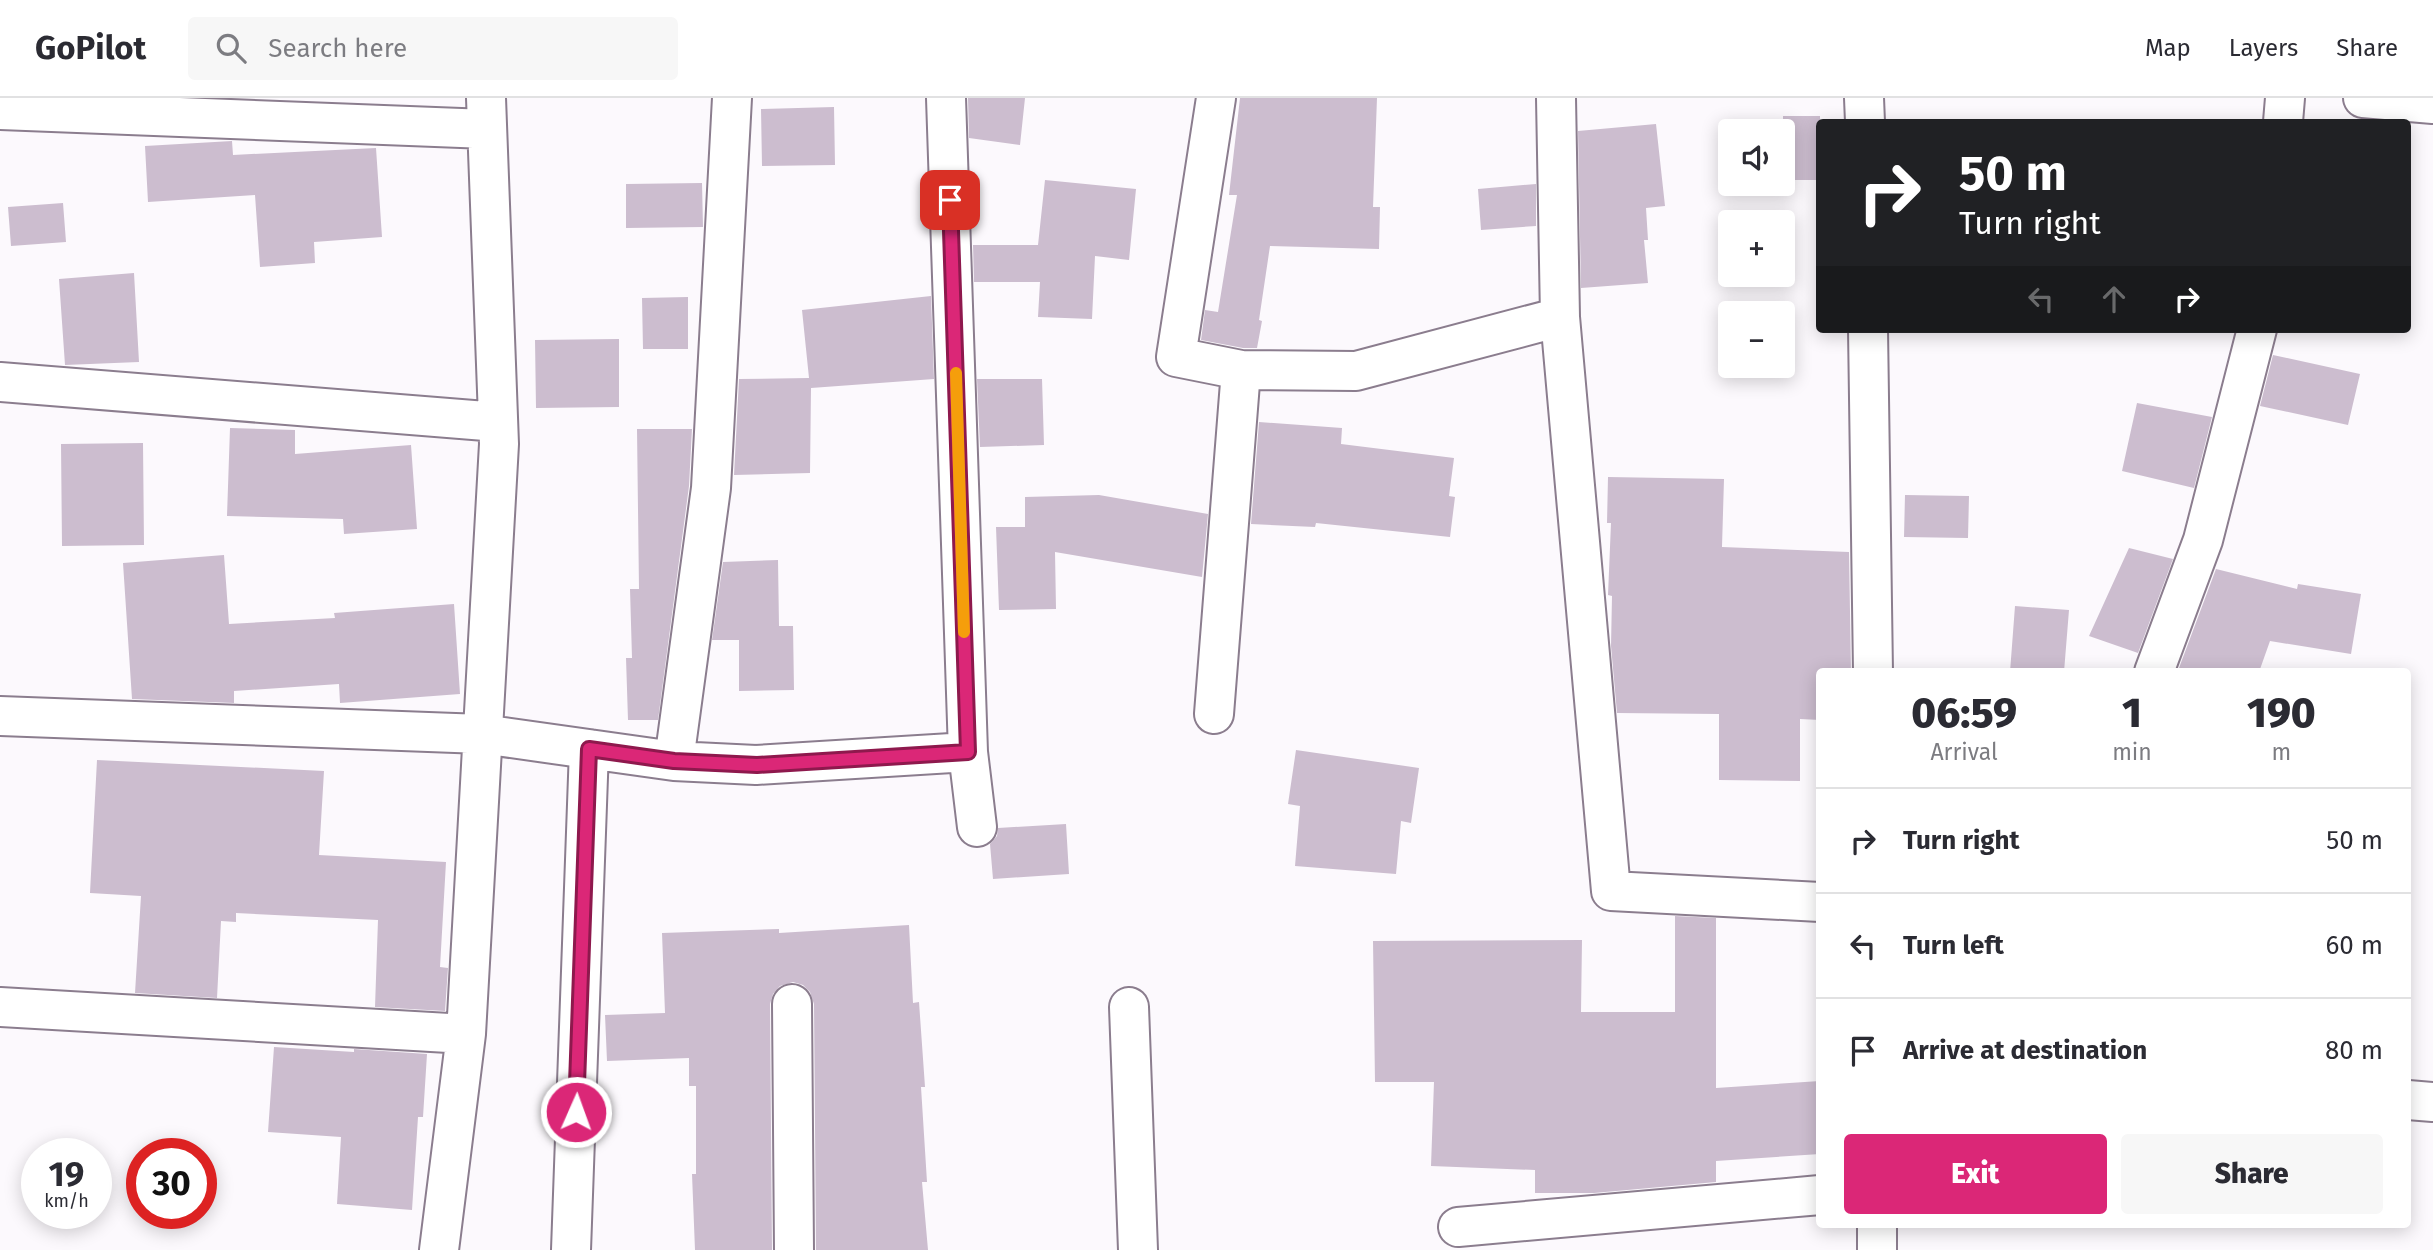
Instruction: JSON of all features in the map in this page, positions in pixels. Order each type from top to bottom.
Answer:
[{"type":"street","points":[[674,761],[711,488],[732,98]]},
{"type":"street","points":[[946,98],[968,752],[976,827]]},
{"type":"street","points":[[1216,98],[1176,356],[1241,370],[1356,371],[1560,317]]},
{"type":"street","points":[[1556,98],[1560,317],[1611,891],[1816,902]]},
{"type":"street","points":[[1864,98],[1865,119]]},
{"type":"street","points":[[2283,119],[2286,98]]},
{"type":"street","points":[[2362,98],[2433,104]]},
{"type":"street","points":[[0,110],[487,114],[499,443],[466,1034],[439,1250]]},
{"type":"street","points":[[1868,333],[1872,668]]},
{"type":"street","points":[[2155,668],[2203,540],[2256,333]]},
{"type":"street","points":[[1214,714],[1241,370]]},
{"type":"street","points":[[0,382],[498,422]]},
{"type":"street","points":[[0,716],[482,734],[674,761],[757,765],[968,752]]},
{"type":"street","points":[[571,1250],[589,749]]},
{"type":"street","points":[[792,1004],[794,1250]]},
{"type":"street","points":[[0,1007],[466,1034]]},
{"type":"street","points":[[1129,1007],[1138,1250]]},
{"type":"street","points":[[2411,1100],[2433,1102]]},
{"type":"street","points":[[1458,1227],[1816,1195]]},
{"type":"street","points":[[1877,1228],[1877,1250]]},
{"type":"building","points":[[968,98],[1025,98],[1020,145],[969,138]]},
{"type":"building","points":[[1240,98],[1377,98],[1373,207],[1380,207],[1379,249],[1270,246],[1257,348],[1201,340],[1205,310],[1218,312],[1237,195],[1229,195]]},
{"type":"building","points":[[834,107],[835,165],[762,166],[761,109]]},
{"type":"building","points":[[1783,116],[1820,116],[1820,119],[1816,119],[1816,180],[1795,180],[1795,119],[1783,119]]},
{"type":"building","points":[[1656,124],[1665,206],[1646,208],[1648,240],[1644,240],[1648,283],[1581,288],[1578,131]]},
{"type":"building","points":[[232,141],[233,155],[376,148],[382,237],[314,242],[315,263],[260,267],[255,195],[148,202],[145,146]]},
{"type":"building","points":[[1045,180],[1136,189],[1129,260],[1095,256],[1092,319],[1038,317],[1040,282],[974,282],[973,245],[1038,245]]},
{"type":"building","points":[[702,183],[703,227],[626,228],[626,184]]},
{"type":"building","points":[[1536,184],[1536,226],[1481,230],[1478,189]]},
{"type":"building","points":[[63,203],[66,242],[11,246],[8,207]]},
{"type":"building","points":[[134,273],[139,362],[65,365],[59,279]]},
{"type":"building","points":[[931,296],[934,379],[811,388],[810,473],[734,475],[739,379],[809,378],[802,310]]},
{"type":"building","points":[[688,297],[688,349],[643,349],[642,298]]},
{"type":"building","points":[[619,339],[619,407],[536,408],[535,340]]},
{"type":"building","points":[[2273,355],[2360,374],[2348,425],[2260,406]]},
{"type":"building","points":[[977,379],[1042,379],[1044,445],[980,447]]},
{"type":"building","points":[[2137,403],[2212,417],[2194,488],[2122,471]]},
{"type":"building","points":[[1259,422],[1342,428],[1341,444],[1454,458],[1449,496],[1455,497],[1450,537],[1316,523],[1315,527],[1251,524]]},
{"type":"building","points":[[230,428],[295,430],[295,454],[411,445],[417,529],[344,534],[343,519],[227,516]]},
{"type":"building","points":[[637,429],[692,429],[689,486],[658,720],[628,720],[626,658],[632,658],[630,589],[639,589]]},
{"type":"building","points":[[143,443],[144,545],[62,546],[61,444]]},
{"type":"building","points":[[1608,477],[1724,479],[1722,547],[1849,552],[1851,668],[1816,668],[1816,720],[1800,719],[1800,781],[1719,780],[1719,714],[1617,713],[1611,646],[1612,596],[1608,595],[1611,523],[1607,523]]},
{"type":"building","points":[[1099,495],[1208,514],[1202,577],[1055,552],[1056,609],[999,610],[996,527],[1025,527],[1025,497]]},
{"type":"building","points":[[1905,495],[1969,496],[1968,538],[1904,537]]},
{"type":"building","points":[[2129,548],[2173,559],[2138,653],[2089,636]]},
{"type":"building","points":[[224,555],[229,624],[335,618],[334,613],[454,604],[460,694],[340,703],[339,684],[234,691],[234,703],[132,699],[123,563]]},
{"type":"building","points":[[778,560],[779,626],[793,626],[794,690],[739,691],[739,640],[712,640],[723,562]]},
{"type":"building","points":[[2216,569],[2297,589],[2298,584],[2361,594],[2351,654],[2270,641],[2260,668],[2179,668]]},
{"type":"building","points":[[2015,606],[2069,610],[2064,668],[2010,668]]},
{"type":"building","points":[[1296,750],[1419,768],[1411,823],[1401,821],[1396,874],[1295,866],[1300,806],[1288,804]]},
{"type":"building","points":[[97,760],[324,771],[319,855],[446,862],[440,967],[448,968],[445,1011],[375,1007],[378,920],[236,913],[236,922],[221,921],[217,998],[135,993],[141,896],[90,893]]},
{"type":"building","points":[[1066,824],[1069,874],[993,879],[990,844],[997,836],[998,828]]},
{"type":"building","points":[[1675,916],[1716,918],[1716,1088],[1816,1081],[1816,1154],[1716,1161],[1716,1182],[1594,1193],[1535,1193],[1535,1170],[1431,1166],[1434,1082],[1375,1082],[1373,941],[1582,940],[1581,1012],[1675,1012]]},
{"type":"building","points":[[909,925],[913,1003],[919,1002],[925,1087],[921,1087],[927,1182],[922,1182],[928,1250],[816,1250],[814,1004],[810,992],[803,985],[793,982],[780,986],[773,994],[770,1004],[772,1250],[695,1250],[692,1174],[696,1174],[696,1086],[689,1086],[689,1058],[607,1061],[605,1015],[665,1013],[662,933],[779,929],[779,933]]},
{"type":"building","points":[[274,1047],[427,1054],[423,1117],[418,1117],[412,1210],[337,1204],[341,1137],[268,1132]]},
{"type":"slow traffic","points":[[956,373],[964,632]]},
{"type":"route","points":[[576,1112],[589,749],[674,761],[757,765],[968,752],[950,200]]}]
